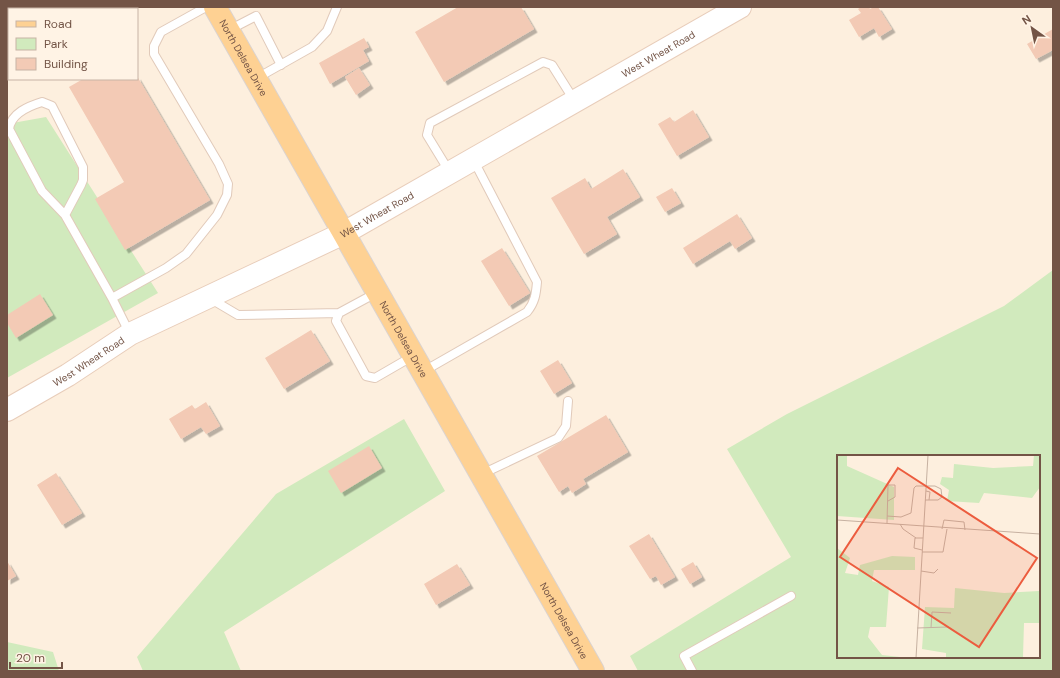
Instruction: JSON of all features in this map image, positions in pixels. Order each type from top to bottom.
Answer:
[{"type":"main road","name":"North Delsea Drive","points":[[215,7],[593,671]]},
{"type":"street","name":"West Wheat Road","points":[[7,410],[68,376],[130,334],[344,233],[740,7]]},
{"type":"lane","points":[[112,298],[166,268],[186,254],[217,215],[227,195],[228,184],[219,164],[154,54],[154,46],[161,32],[206,7]]},
{"type":"lane","points":[[256,79],[312,47],[327,31],[337,7]]},
{"type":"lane","points":[[229,31],[256,16],[281,65]]},
{"type":"lane","points":[[450,173],[427,135],[430,123],[543,62],[552,65],[575,101]]},
{"type":"lane","points":[[65,216],[83,180],[84,167],[52,106],[42,102],[27,107],[16,115],[10,124],[9,129],[42,191],[65,216],[112,298],[130,334]]},
{"type":"lane","points":[[339,313],[336,321],[366,376],[375,378],[418,364],[527,312],[533,305],[536,296],[537,282],[473,159]]},
{"type":"lane","points":[[209,297],[238,315],[339,313],[378,292]]},
{"type":"lane","points":[[481,474],[558,438],[566,426],[568,401]]},
{"type":"lane","points":[[692,671],[684,656],[792,596]]},
{"type":"green space","points":[[46,117],[158,293],[7,378],[7,124]]},
{"type":"green space","points":[[1053,270],[1053,671],[638,671],[630,656],[791,557],[727,449],[787,414],[1004,306]]},
{"type":"green space","points":[[404,419],[445,491],[224,632],[241,671],[143,671],[137,657],[276,494]]},
{"type":"green space","points":[[7,642],[53,652],[59,671],[7,671]]},
{"type":"building","points":[[458,7],[521,7],[534,29],[444,82],[415,32]]},
{"type":"building","points":[[861,7],[869,7],[870,9],[878,7],[892,29],[879,37],[874,28],[859,37],[849,20],[861,13],[858,9]]},
{"type":"building","points":[[1053,29],[1053,50],[1036,59],[1027,44]]},
{"type":"building","points":[[364,38],[369,47],[363,50],[369,61],[330,84],[319,63]]},
{"type":"building","points":[[359,68],[370,85],[356,95],[345,77]]},
{"type":"building","points":[[138,78],[210,200],[125,250],[95,199],[124,182],[69,87],[81,80],[138,80]]},
{"type":"building","points":[[693,110],[709,137],[677,156],[658,124],[670,117],[674,122]]},
{"type":"building","points":[[623,169],[640,197],[607,217],[617,234],[584,254],[551,198],[585,178],[591,189]]},
{"type":"building","points":[[672,188],[681,203],[665,212],[656,197]]},
{"type":"building","points":[[737,214],[752,238],[735,249],[730,241],[693,264],[683,248]]},
{"type":"building","points":[[502,248],[530,293],[509,306],[481,261]]},
{"type":"building","points":[[40,294],[53,315],[16,338],[7,323],[7,315]]},
{"type":"building","points":[[311,330],[330,361],[284,389],[265,358]]},
{"type":"building","points":[[558,360],[572,383],[554,394],[540,371]]},
{"type":"building","points":[[206,402],[220,426],[206,434],[201,427],[181,439],[169,419],[192,405],[195,409]]},
{"type":"building","points":[[606,415],[628,452],[583,479],[586,484],[572,493],[568,486],[559,492],[537,456]]},
{"type":"building","points":[[369,446],[382,468],[341,493],[328,471]]},
{"type":"building","points":[[56,473],[82,513],[62,525],[37,485]]},
{"type":"building","points":[[649,534],[675,577],[661,585],[656,576],[650,579],[629,546]]},
{"type":"building","points":[[7,561],[16,576],[7,581]]},
{"type":"building","points":[[693,562],[702,577],[690,584],[681,569]]},
{"type":"building","points":[[457,564],[470,585],[436,605],[424,584]]}]
